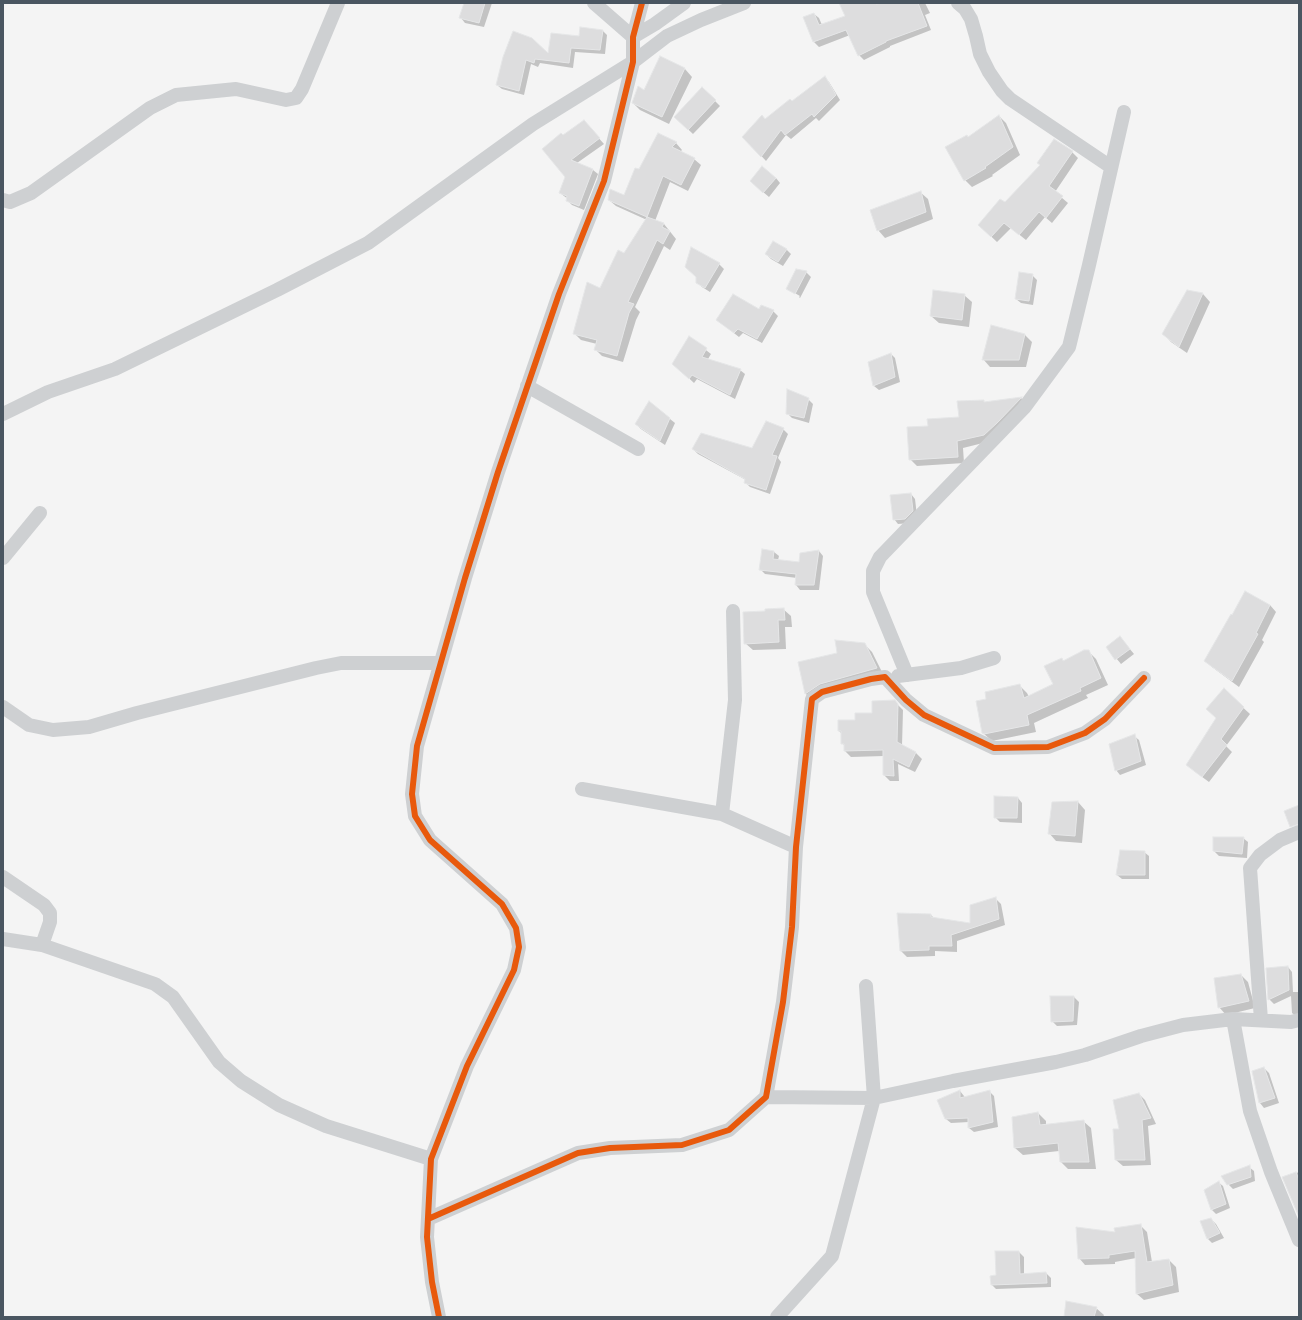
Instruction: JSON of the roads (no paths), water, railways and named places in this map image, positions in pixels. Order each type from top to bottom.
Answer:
[{"type":"street","points":[[3,200],[10,202],[30,193],[150,108],[176,95],[236,89],[286,100],[296,98],[302,89],[338,3]]},
{"type":"street","points":[[594,3],[633,38]]},
{"type":"street","points":[[439,1317],[432,1282],[427,1237],[431,1159],[467,1066],[514,970],[519,947],[516,928],[502,904],[430,840],[414,816],[412,794],[417,746],[440,663],[498,472],[560,294],[604,181],[633,62],[633,38],[642,3]]},
{"type":"street","points":[[633,38],[684,3]]},
{"type":"street","points":[[3,414],[48,392],[115,369],[277,290],[368,243],[533,124],[633,62],[667,36],[701,20],[744,3]]},
{"type":"street","points":[[958,3],[966,9],[971,19],[980,54],[989,72],[1002,91],[1010,99],[1111,167]]},
{"type":"street","points":[[907,675],[873,592],[873,571],[880,557],[1024,408],[1068,347],[1124,112]]},
{"type":"street","points":[[528,386],[638,449]]},
{"type":"street","points":[[3,558],[40,513]]},
{"type":"street","points":[[722,814],[735,700],[733,610]]},
{"type":"street","points":[[428,1219],[578,1153],[610,1148],[682,1146],[729,1130],[766,1097],[783,1002],[792,927],[796,847],[812,699],[822,692],[871,679],[961,668],[994,658]]},
{"type":"street","points":[[3,707],[29,725],[53,730],[89,727],[137,713],[316,668],[341,664],[440,663]]},
{"type":"street","points":[[885,677],[906,700],[924,715],[994,748],[1048,746],[1085,733],[1105,719],[1144,678]]},
{"type":"street","points":[[582,789],[722,814],[796,847]]},
{"type":"street","points":[[1261,1020],[1250,868],[1260,855],[1280,840],[1299,832]]},
{"type":"street","points":[[3,877],[44,905],[50,913],[50,922],[42,944]]},
{"type":"street","points":[[3,939],[42,944],[155,984],[173,997],[219,1062],[241,1081],[279,1104],[326,1126],[431,1159]]},
{"type":"street","points":[[777,1317],[832,1256],[874,1098],[866,986]]},
{"type":"street","points":[[766,1097],[874,1098],[953,1081],[1056,1062],[1085,1055],[1141,1036],[1183,1025],[1233,1019],[1291,1022],[1299,1020]]},
{"type":"street","points":[[1233,1019],[1250,1111],[1271,1172],[1299,1240]]}]
